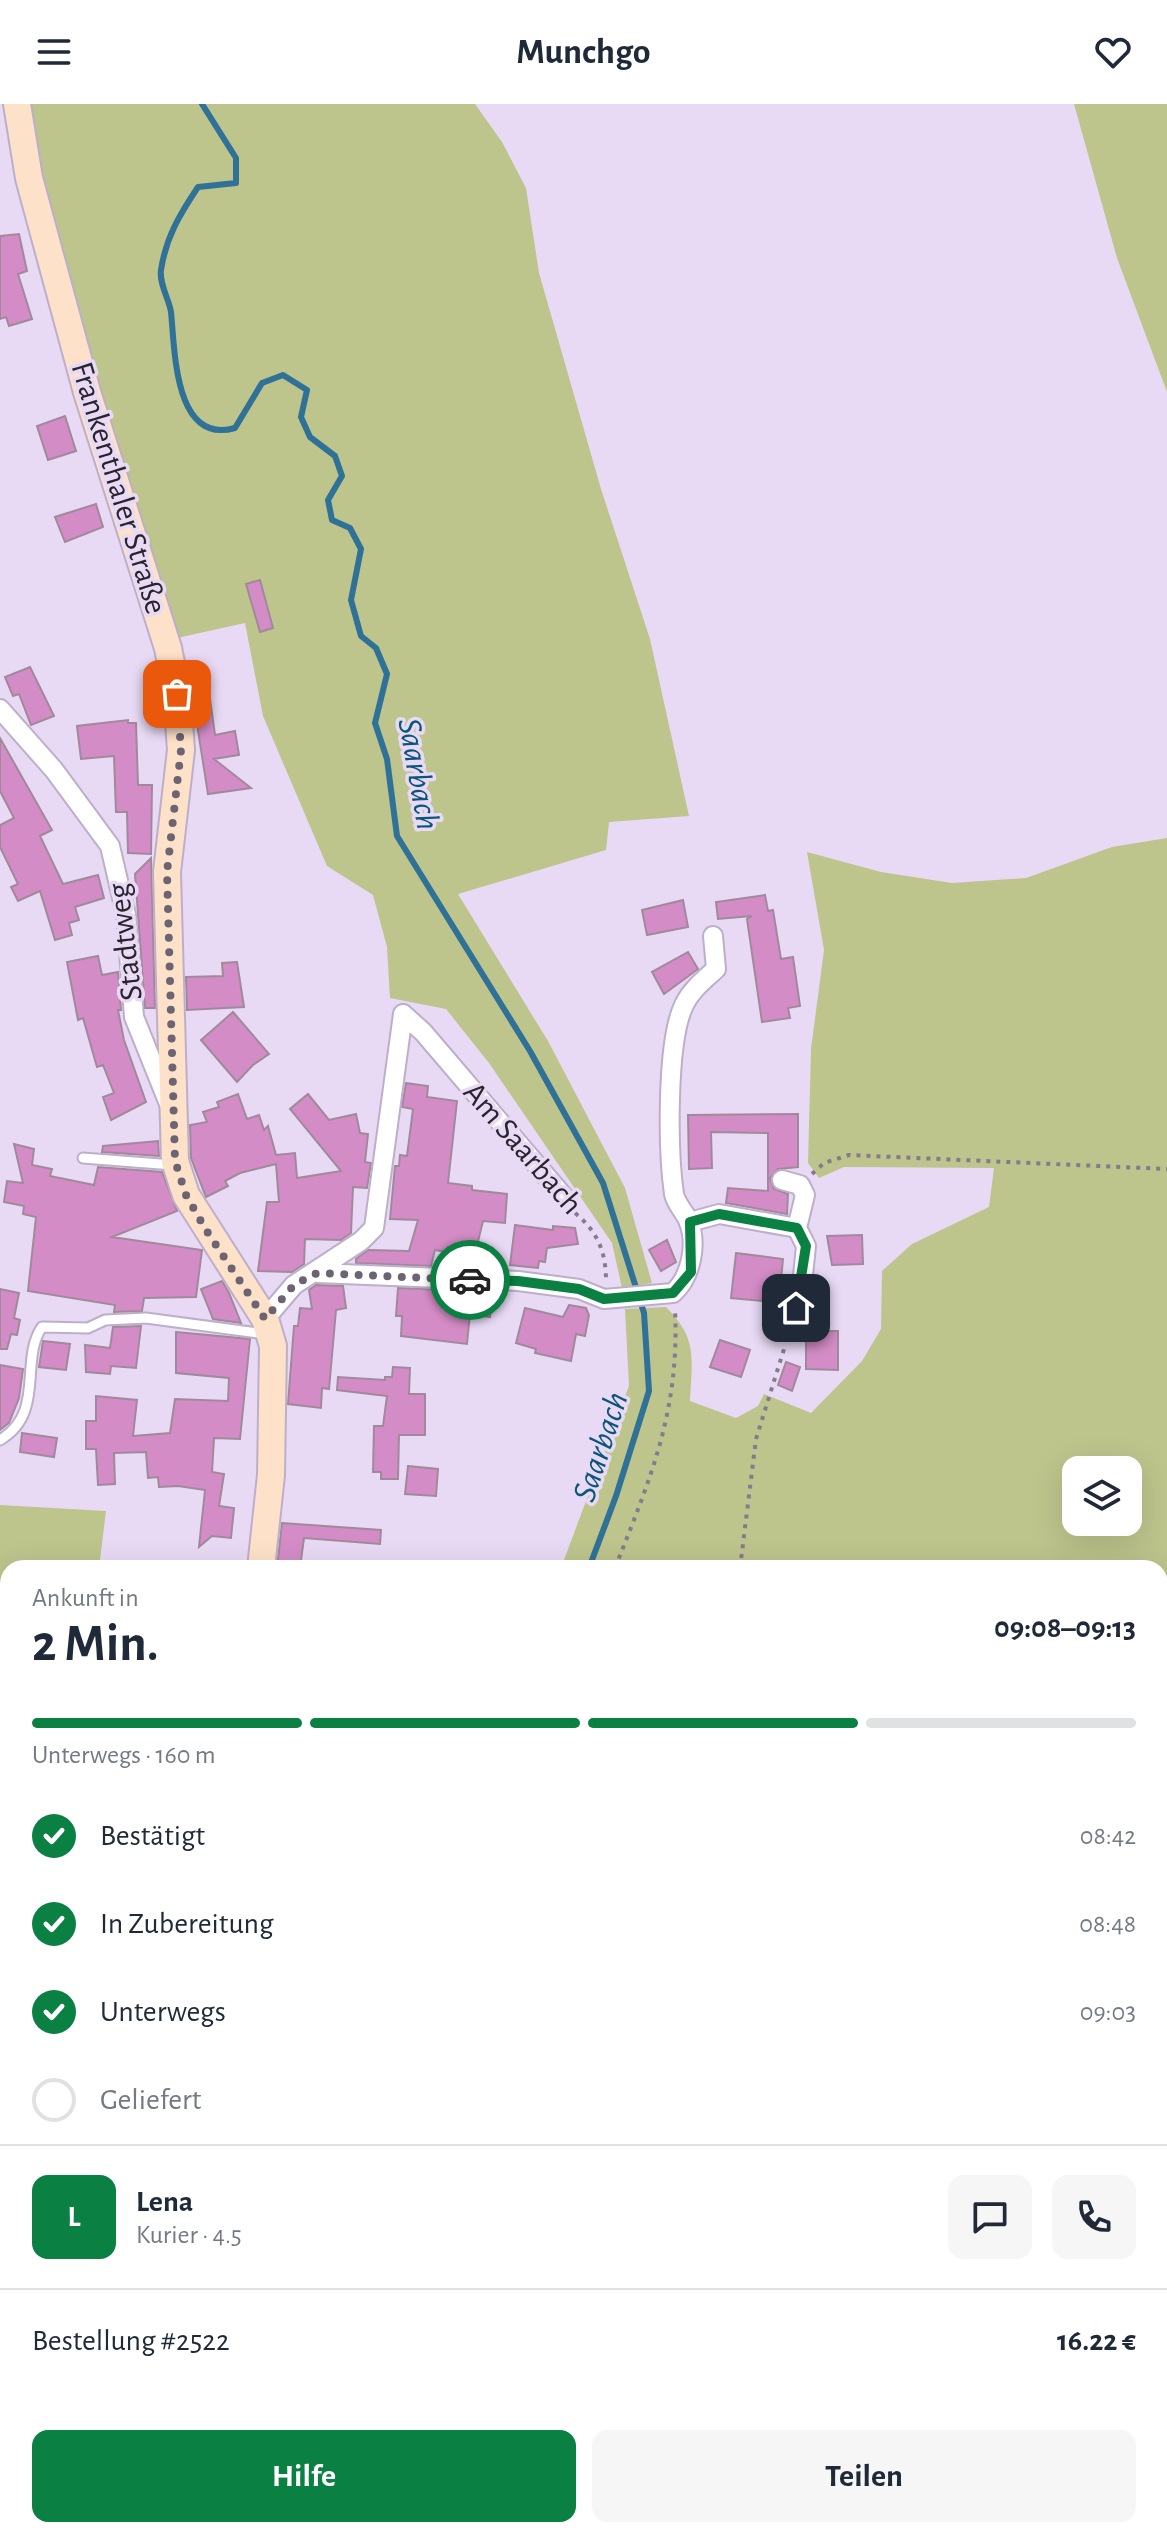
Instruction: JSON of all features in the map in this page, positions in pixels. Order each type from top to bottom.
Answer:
[{"type":"main road","name":"Frankenthaler Straße","points":[[17,104],[37,209],[87,392],[168,648],[177,694],[181,750],[167,872],[171,1111],[176,1165],[186,1195],[267,1327],[273,1346],[271,1475],[262,1560]]},
{"type":"street","name":"Stadtweg","points":[[0,709],[54,770],[110,846],[126,915],[134,1017],[171,1111]]},
{"type":"street","points":[[267,1327],[294,1285],[317,1273],[518,1281],[579,1289],[612,1298],[667,1293],[691,1272],[690,1222],[674,1198],[670,1130],[672,1068],[682,1007],[694,989],[716,969],[713,936]]},
{"type":"street","name":"Am Saarbach","points":[[317,1273],[374,1228],[403,1014],[423,1032],[564,1197]]},
{"type":"street","points":[[782,1180],[804,1190],[797,1228],[806,1246],[802,1285],[790,1331]]},
{"type":"street","points":[[690,1222],[719,1214],[797,1228]]},
{"type":"lane","points":[[83,1158],[176,1165]]},
{"type":"lane","points":[[0,1440],[15,1429],[23,1415],[42,1327],[88,1328],[105,1320],[146,1318],[267,1327]]},
{"type":"path","points":[[804,1190],[811,1175],[824,1163],[849,1155],[1167,1169]]},
{"type":"path","name":"Am Saarbach","points":[[564,1197],[567,1206],[594,1228],[605,1259],[612,1298]]},
{"type":"path","points":[[618,1560],[659,1456],[669,1414],[675,1368],[667,1293]]},
{"type":"path","points":[[741,1560],[756,1439],[790,1331]]},
{"type":"green space","points":[[27,104],[475,104],[502,142],[526,188],[539,273],[601,489],[650,639],[689,816],[609,822],[606,850],[458,894],[548,1041],[625,1188],[652,1283],[622,1288],[612,1243],[489,1063],[446,1009],[390,998],[387,947],[373,895],[327,866],[263,716],[245,623],[177,638],[74,307],[40,172]]},
{"type":"green space","points":[[1074,104],[1167,104],[1167,392],[1117,258]]},
{"type":"green space","points":[[1167,838],[1167,1560],[564,1560],[629,1386],[625,1309],[666,1307],[684,1329],[691,1350],[690,1401],[736,1418],[758,1406],[764,1394],[811,1413],[862,1361],[881,1329],[882,1271],[912,1244],[989,1207],[994,1168],[844,1167],[819,1178],[808,1163],[811,1049],[824,950],[807,852],[881,872],[952,883],[1026,878],[1112,847]]},
{"type":"green space","points":[[0,1505],[106,1511],[100,1560],[0,1560]]},
{"type":"building","points":[[19,234],[27,271],[18,274],[32,319],[9,326],[6,317],[0,319],[0,236]]},
{"type":"building","points":[[65,416],[76,451],[48,460],[37,426]]},
{"type":"building","points":[[96,504],[103,527],[65,542],[55,517]]},
{"type":"building","points":[[260,580],[273,628],[260,632],[246,584]]},
{"type":"building","points":[[30,667],[54,716],[31,725],[19,694],[13,696],[5,677]]},
{"type":"building","points":[[207,677],[215,735],[235,731],[239,755],[214,759],[251,788],[208,794],[190,680]]},
{"type":"building","points":[[128,720],[128,723],[136,723],[138,785],[152,785],[151,854],[128,853],[127,812],[116,812],[114,756],[81,759],[77,726]]},
{"type":"building","points":[[0,738],[52,830],[40,836],[63,884],[98,875],[104,898],[75,907],[79,920],[69,923],[72,935],[55,940],[40,891],[18,901],[11,887],[18,884],[0,847],[0,825],[14,818],[0,791]]},
{"type":"building","points":[[151,858],[155,1008],[145,1008],[135,874]]},
{"type":"building","points":[[765,895],[768,911],[773,910],[781,959],[793,957],[800,1006],[788,1008],[790,1018],[762,1022],[747,919],[752,916],[718,919],[716,902]]},
{"type":"building","points":[[683,900],[688,927],[647,935],[642,910]]},
{"type":"building","points":[[688,952],[698,969],[664,994],[652,972]]},
{"type":"building","points":[[98,956],[102,975],[118,972],[121,1010],[118,1010],[124,1040],[146,1102],[111,1120],[103,1097],[114,1093],[103,1065],[97,1067],[83,1018],[78,1020],[67,962]]},
{"type":"building","points":[[237,962],[244,1007],[187,1010],[186,977],[223,976],[222,963]]},
{"type":"building","points":[[233,1012],[269,1054],[237,1082],[201,1040]]},
{"type":"building","points":[[406,1083],[428,1086],[427,1097],[457,1101],[448,1183],[472,1186],[472,1190],[507,1194],[505,1223],[483,1221],[475,1254],[448,1247],[446,1252],[435,1250],[431,1266],[356,1263],[356,1259],[368,1250],[409,1251],[418,1220],[390,1219],[395,1166],[399,1166],[400,1155],[407,1156],[413,1109],[402,1107]]},
{"type":"building","points":[[238,1094],[247,1119],[259,1115],[264,1130],[268,1126],[276,1155],[295,1153],[297,1178],[341,1171],[290,1109],[308,1094],[329,1120],[356,1114],[360,1133],[368,1134],[365,1162],[371,1163],[367,1188],[353,1187],[351,1233],[341,1240],[305,1239],[304,1264],[292,1272],[258,1271],[267,1202],[279,1202],[276,1164],[240,1173],[225,1181],[228,1186],[206,1197],[191,1158],[190,1125],[207,1122],[203,1112],[219,1107],[217,1102]]},
{"type":"building","points":[[798,1114],[798,1167],[778,1169],[770,1178],[774,1189],[788,1194],[787,1214],[726,1203],[728,1188],[768,1191],[768,1133],[711,1132],[712,1168],[689,1169],[688,1115]]},
{"type":"building","points":[[158,1141],[159,1156],[102,1152],[103,1146]]},
{"type":"building","points":[[14,1144],[34,1149],[32,1165],[52,1169],[50,1176],[94,1185],[98,1167],[162,1172],[177,1211],[112,1237],[202,1250],[196,1297],[144,1298],[142,1311],[114,1312],[115,1305],[28,1291],[36,1217],[23,1214],[24,1206],[4,1202],[7,1181],[23,1183]]},
{"type":"building","points":[[515,1225],[553,1230],[553,1226],[575,1228],[578,1244],[547,1248],[545,1262],[539,1261],[538,1268],[510,1265]]},
{"type":"building","points":[[862,1235],[863,1264],[832,1265],[827,1236]]},
{"type":"building","points":[[667,1240],[676,1262],[661,1271],[649,1250]]},
{"type":"building","points":[[736,1253],[783,1259],[780,1290],[764,1288],[762,1301],[731,1298]]},
{"type":"building","points":[[222,1281],[241,1323],[213,1319],[201,1289]]},
{"type":"building","points":[[316,1285],[343,1286],[346,1308],[336,1310],[329,1389],[322,1388],[321,1408],[288,1404],[294,1326],[298,1326],[300,1308],[312,1309],[309,1290]]},
{"type":"building","points":[[398,1288],[493,1292],[490,1317],[470,1314],[467,1344],[401,1336],[402,1316],[396,1316]]},
{"type":"building","points":[[0,1289],[19,1293],[14,1318],[20,1320],[17,1335],[11,1334],[7,1349],[0,1349]]},
{"type":"building","points":[[810,1303],[818,1303],[819,1331],[802,1331]]},
{"type":"building","points":[[569,1305],[586,1308],[589,1315],[585,1336],[576,1334],[571,1361],[535,1353],[536,1349],[516,1343],[525,1308],[563,1317]]},
{"type":"building","points":[[141,1326],[136,1368],[111,1366],[110,1374],[86,1372],[85,1345],[110,1348],[113,1327]]},
{"type":"building","points":[[806,1331],[838,1331],[838,1370],[806,1369]]},
{"type":"building","points":[[176,1332],[250,1339],[240,1439],[214,1438],[212,1472],[224,1474],[219,1506],[234,1508],[231,1538],[212,1536],[199,1547],[205,1490],[159,1487],[158,1477],[148,1478],[146,1452],[114,1453],[115,1484],[98,1485],[96,1449],[86,1449],[86,1421],[96,1421],[96,1396],[137,1400],[133,1436],[170,1433],[175,1399],[228,1401],[229,1378],[176,1373]]},
{"type":"building","points":[[720,1340],[750,1350],[741,1377],[710,1367]]},
{"type":"building","points":[[43,1341],[70,1344],[66,1370],[39,1367]]},
{"type":"building","points":[[786,1362],[800,1367],[792,1391],[778,1385]]},
{"type":"building","points":[[0,1365],[23,1369],[19,1398],[9,1423],[0,1430]]},
{"type":"building","points":[[393,1367],[410,1368],[409,1394],[425,1394],[425,1435],[399,1435],[398,1479],[381,1479],[381,1472],[373,1472],[374,1426],[383,1426],[387,1396],[337,1390],[338,1377],[385,1380],[385,1377],[392,1377]]},
{"type":"building","points":[[22,1433],[57,1438],[54,1457],[20,1452]]},
{"type":"building","points":[[408,1466],[438,1469],[436,1496],[405,1494]]},
{"type":"building","points":[[282,1523],[381,1530],[380,1544],[304,1538],[301,1560],[278,1560]]},
{"type":"waterway","name":"Saarbach","points":[[202,104],[236,158],[236,183],[198,187],[175,226],[163,258],[161,281],[171,312],[182,391],[189,409],[200,422],[215,429],[235,428],[262,383],[283,375],[307,390],[301,417],[310,437],[335,456],[342,476],[328,500],[332,520],[350,528],[361,549],[351,600],[361,636],[376,648],[387,674],[375,723],[387,759],[397,836],[530,1051],[603,1183],[644,1313],[649,1391],[592,1560]]},
{"type":"way so far","points":[[177,694],[181,750],[167,872],[171,1111],[175,1161],[186,1195],[265,1319],[294,1285],[317,1273],[470,1280]]},
{"type":"route","points":[[470,1280],[518,1281],[579,1289],[604,1299],[673,1293],[691,1272],[690,1222],[719,1214],[785,1223],[797,1228],[806,1246],[796,1308]]}]
